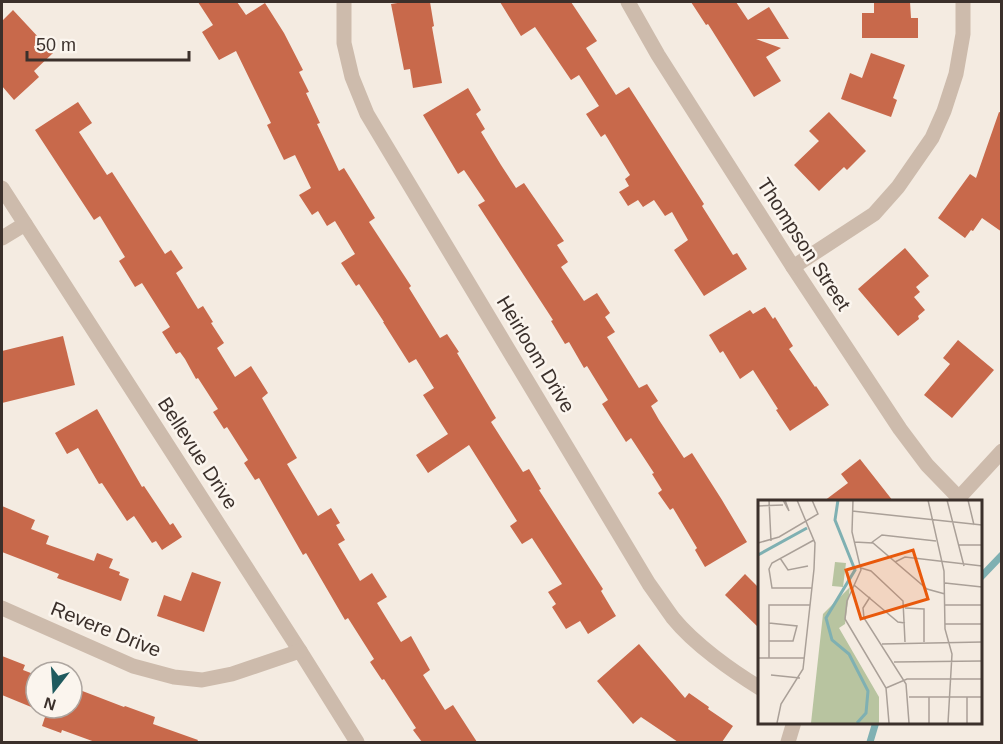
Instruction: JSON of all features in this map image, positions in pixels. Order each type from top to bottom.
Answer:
[{"type":"street","name":"Heirloom Drive","points":[[344,2],[344,43],[352,77],[367,114],[649,584],[674,619],[694,639],[758,687]]},
{"type":"street","name":"Thompson Street","points":[[628,2],[658,55],[793,267],[900,429],[957,499]]},
{"type":"street","points":[[793,267],[874,214],[898,187],[932,138],[945,111],[956,74],[963,34],[963,2]]},
{"type":"street","name":"Bellevue Drive","points":[[2,188],[357,742]]},
{"type":"street","points":[[2,238],[25,224]]},
{"type":"street","points":[[957,499],[1002,451]]},
{"type":"street","name":"Revere Drive","points":[[2,608],[133,666],[174,677],[202,680],[232,675],[300,651]]},
{"type":"street","points":[[788,742],[794,723]]},
{"type":"building","points":[[198,2],[237,2],[246,15],[265,3],[303,70],[299,72],[320,123],[317,124],[339,171],[344,168],[375,218],[369,222],[411,286],[409,288],[440,338],[447,334],[459,352],[457,353],[496,418],[491,422],[523,472],[529,469],[541,489],[539,490],[603,589],[601,591],[616,616],[588,634],[580,621],[566,629],[552,607],[556,604],[548,592],[562,584],[532,538],[522,544],[510,526],[517,521],[469,445],[428,473],[416,455],[448,434],[423,395],[434,388],[416,359],[409,363],[359,284],[356,286],[341,263],[355,254],[335,221],[327,226],[318,211],[312,215],[299,195],[311,188],[295,155],[284,160],[267,125],[271,123],[236,51],[219,60],[202,32],[213,25]]},
{"type":"building","points":[[430,2],[442,83],[413,88],[410,69],[404,70],[391,4]]},
{"type":"building","points":[[500,2],[571,2],[597,41],[586,48],[616,95],[629,87],[704,204],[702,206],[733,255],[737,253],[747,269],[704,296],[674,250],[688,240],[672,212],[665,216],[654,200],[643,207],[638,200],[628,206],[619,192],[629,186],[625,179],[630,175],[605,134],[601,137],[586,114],[599,106],[579,75],[571,80],[535,27],[521,36]]},
{"type":"building","points":[[691,2],[736,2],[748,20],[769,7],[789,39],[756,39],[781,48],[766,57],[781,81],[754,97],[708,24],[706,25]]},
{"type":"building","points":[[874,2],[910,2],[911,18],[918,18],[918,38],[862,38],[862,13],[874,13]]},
{"type":"building","points":[[13,10],[53,53],[34,71],[39,77],[14,100],[2,86],[2,21]]},
{"type":"building","points":[[871,53],[905,65],[893,98],[897,100],[891,117],[841,99],[850,73],[862,78]]},
{"type":"building","points":[[468,88],[481,110],[476,114],[485,129],[481,132],[501,165],[516,188],[524,183],[564,241],[557,245],[568,262],[561,267],[584,301],[597,293],[610,313],[605,317],[615,332],[607,337],[639,388],[647,384],[658,401],[651,406],[659,420],[684,458],[692,453],[747,542],[705,567],[695,550],[697,548],[673,508],[670,510],[658,493],[662,490],[652,474],[654,473],[631,438],[626,442],[602,404],[608,400],[587,366],[584,368],[569,342],[565,344],[551,321],[553,320],[478,205],[485,201],[464,170],[458,174],[423,115]]},
{"type":"building","points":[[78,102],[92,123],[79,132],[107,175],[112,172],[165,254],[171,250],[183,268],[176,273],[198,309],[203,306],[213,322],[211,323],[224,343],[217,348],[235,377],[251,366],[268,393],[262,398],[297,458],[287,464],[318,516],[331,508],[340,523],[336,525],[345,540],[338,544],[360,581],[372,573],[387,597],[377,603],[401,642],[411,636],[430,670],[423,675],[445,710],[453,705],[477,742],[422,742],[413,730],[416,728],[370,662],[374,659],[348,618],[345,620],[306,553],[303,555],[259,478],[255,480],[244,463],[248,460],[227,427],[224,429],[213,412],[218,409],[180,352],[176,354],[162,332],[170,327],[142,283],[135,287],[119,261],[125,257],[100,216],[94,220],[35,130]]},
{"type":"building","points":[[829,112],[866,151],[847,170],[844,167],[819,191],[794,165],[819,141],[809,131]]},
{"type":"building","points":[[999,112],[1002,113],[1002,232],[982,218],[965,238],[938,218],[970,174],[976,178]]},
{"type":"building","points":[[905,248],[929,276],[916,287],[920,292],[914,297],[925,310],[918,316],[919,319],[898,336],[858,289]]},
{"type":"building","points":[[765,307],[773,319],[775,317],[793,346],[789,349],[829,405],[790,431],[753,370],[740,379],[723,351],[720,353],[709,335],[750,310],[753,314]]},
{"type":"building","points":[[63,336],[75,385],[2,403],[2,351]]},
{"type":"building","points":[[958,340],[994,370],[952,418],[924,395],[950,364],[943,358]]},
{"type":"building","points":[[97,409],[142,487],[144,486],[170,525],[173,523],[182,537],[162,550],[156,541],[152,543],[134,516],[127,521],[102,483],[99,484],[78,448],[67,454],[55,433]]},
{"type":"building","points":[[860,459],[892,500],[825,500],[848,483],[841,474]]},
{"type":"building","points":[[2,506],[35,520],[31,529],[49,536],[46,544],[94,561],[97,553],[113,559],[109,568],[129,579],[121,601],[57,578],[59,574],[2,552]]},
{"type":"building","points":[[192,572],[221,582],[204,632],[157,616],[164,595],[181,601]]},
{"type":"building","points":[[745,574],[758,587],[758,627],[725,595]]},
{"type":"building","points":[[639,644],[685,698],[689,693],[733,726],[722,742],[678,742],[641,717],[633,724],[597,681]]},
{"type":"building","points":[[2,656],[24,665],[24,704],[2,695]]},
{"type":"building","points":[[84,692],[155,717],[153,724],[198,740],[197,742],[95,742],[62,730],[61,733],[42,726],[44,720],[84,720]]},
{"type":"waterway","points":[[982,576],[1002,555]]},
{"type":"waterway","points":[[870,742],[876,723]]}]
